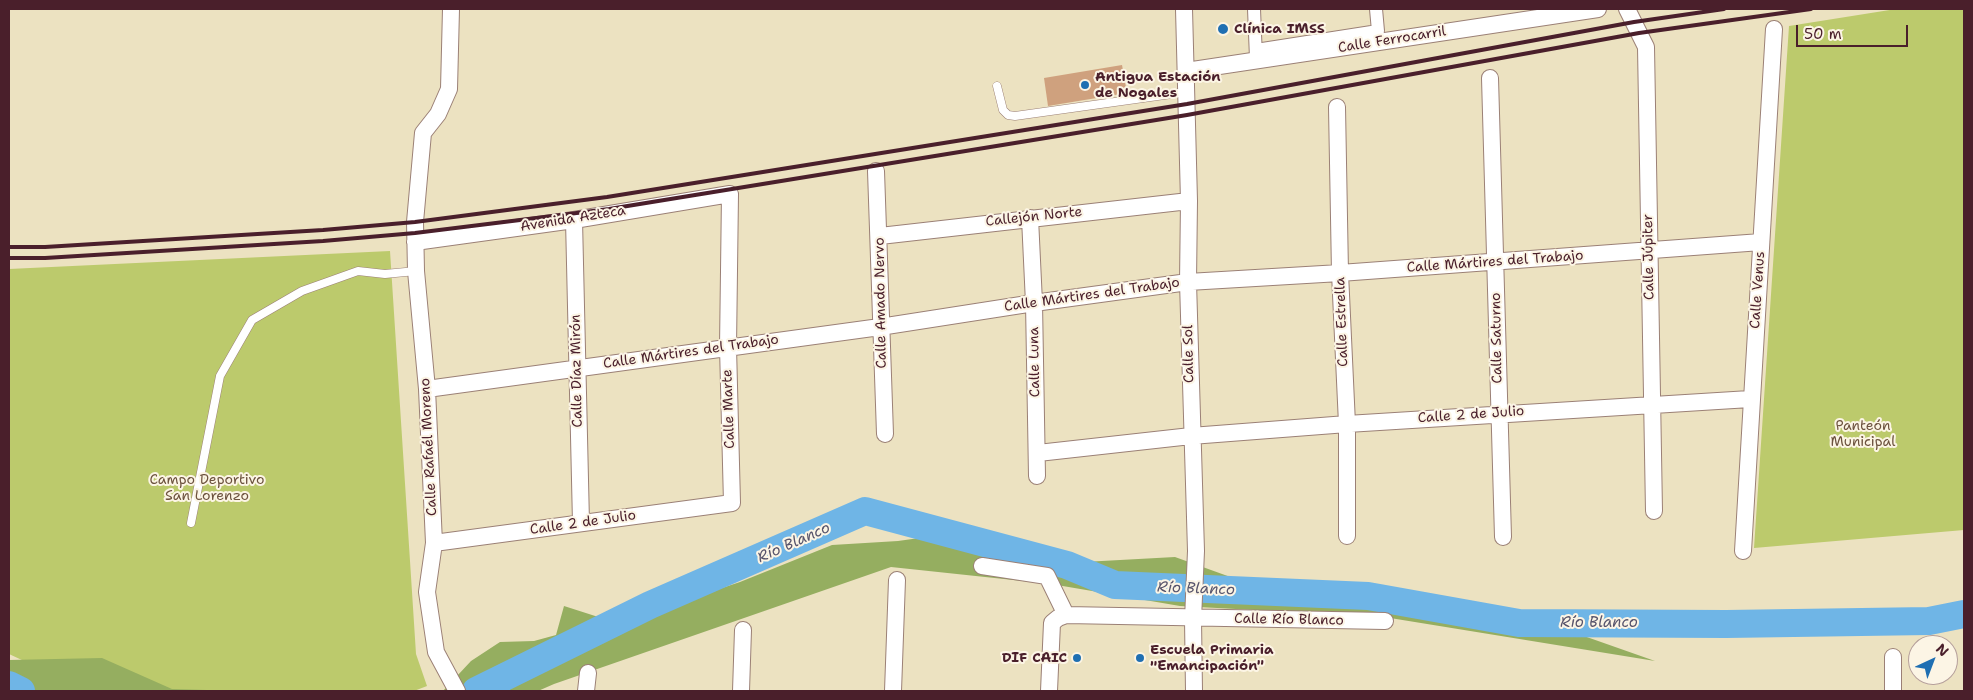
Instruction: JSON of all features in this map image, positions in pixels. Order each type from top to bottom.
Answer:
[{"type":"street","name":"Calle Rafaél Moreno","points":[[451,9],[449,89],[438,114],[424,133],[415,222],[415,242],[410,272],[427,389],[434,543],[426,592],[436,652],[457,691]]},
{"type":"street","name":"Calle Sol","points":[[1184,9],[1189,201],[1188,282],[1191,436],[1196,551],[1193,612],[1194,691]]},
{"type":"street","points":[[1254,9],[1256,55],[1378,31],[1376,9]]},
{"type":"street","name":"Calle Ferrocarril","points":[[1186,71],[1256,55],[1598,9]]},
{"type":"street","name":"Calle Júpiter","points":[[1627,9],[1646,47],[1648,252],[1654,511]]},
{"type":"street","name":"Calle Venus","points":[[1743,551],[1750,399],[1774,29]]},
{"type":"street","name":"Calle Saturno","points":[[1490,78],[1503,537]]},
{"type":"street","name":"Calle Estrella","points":[[1337,107],[1340,273],[1346,424],[1347,536]]},
{"type":"street","name":"Calle Amado Nervo","points":[[876,171],[880,236],[880,327],[885,434]]},
{"type":"street","name":"Avenida Azteca","points":[[415,242],[574,220],[730,194]]},
{"type":"street","name":"Calle Marte","points":[[730,194],[728,347],[732,503]]},
{"type":"street","name":"Callejón Norte","points":[[880,236],[1189,201]]},
{"type":"street","name":"Calle Luna","points":[[1030,218],[1034,303],[1037,476]]},
{"type":"street","name":"Calle Díaz Mirón","points":[[574,220],[581,523]]},
{"type":"street","name":"Calle Mártires del Trabajo","points":[[427,389],[880,327],[1188,282],[1648,252],[1761,242]]},
{"type":"street","name":"Calle 2 de Julio","points":[[1038,453],[1191,436],[1346,424],[1498,413],[1750,399]]},
{"type":"street","name":"Calle 2 de Julio","points":[[434,543],[732,503]]},
{"type":"street","points":[[982,566],[1047,576],[1062,616],[1052,623],[1049,691]]},
{"type":"street","points":[[893,691],[897,580]]},
{"type":"street","name":"Calle Río Blanco","points":[[1062,616],[1193,612],[1385,621]]},
{"type":"street","points":[[741,691],[743,630]]},
{"type":"street","points":[[1893,657],[1893,691]]},
{"type":"street","points":[[586,691],[588,673]]},
{"type":"lane","points":[[997,86],[1003,110],[1008,115],[1016,116],[1187,98]]},
{"type":"lane","points":[[191,523],[220,376],[252,320],[302,291],[358,271],[385,274],[410,272]]},
{"type":"green space","name":"Panteón Municipal","points":[[1896,9],[1964,9],[1964,530],[1754,548],[1789,26]]},
{"type":"green space","name":"Campo Deportivo San Lorenzo","points":[[390,251],[416,654],[427,686],[414,691],[109,691],[69,682],[9,654],[9,269]]},
{"type":"green space","points":[[948,534],[1065,563],[1175,557],[1247,583],[1450,598],[1564,629],[1655,661],[1384,617],[1180,606],[1051,584],[891,567],[538,691],[443,691],[471,661],[500,642],[534,641],[556,635],[564,606],[617,623],[740,582],[832,545],[898,541]]},
{"type":"green space","points":[[102,658],[172,689],[241,691],[9,691],[9,660]]},
{"type":"building","name":"Antigua Estación de Nogales","points":[[1122,65],[1127,93],[1048,106],[1044,78]]},
{"type":"waterway","name":"Río Blanco","points":[[476,691],[650,605],[865,511],[1067,565],[1115,585],[1368,596],[1519,623],[1726,624],[1929,621],[1964,614]]},
{"type":"waterway","name":"Río Blanco","points":[[9,685],[21,691]]},
{"type":"railway","points":[[9,247],[45,247],[323,230],[415,222],[607,197],[1187,104],[1634,22],[1724,9]]},
{"type":"railway","points":[[9,258],[45,258],[323,241],[415,233],[609,209],[1187,115],[1639,33],[1811,9]]},
{"type":"place","name":"Clínica IMSS","points":[[1223,29]]},
{"type":"place","name":"Antigua Estación de Nogales","points":[[1085,85]]},
{"type":"place","name":"DIF CAIC","points":[[1077,658]]},
{"type":"place","name":"Escuela Primaria \"Emancipación\"","points":[[1140,658]]}]
